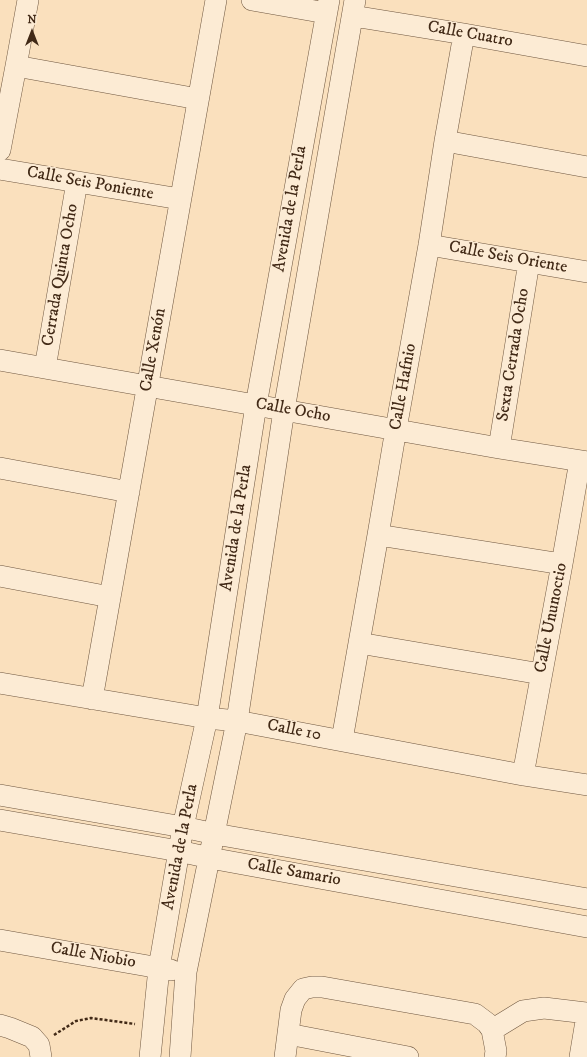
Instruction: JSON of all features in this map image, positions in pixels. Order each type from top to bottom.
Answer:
[{"type":"street","points":[[0,150],[28,0]]},
{"type":"street","name":"Calle Xenón","points":[[92,699],[216,0]]},
{"type":"street","points":[[252,0],[328,6]]},
{"type":"street","name":"Avenida de la Perla","points":[[150,1057],[158,968],[179,851],[207,718],[256,405],[328,6]]},
{"type":"street","name":"Avenida de la Perla","points":[[180,1057],[186,972],[237,721],[284,410],[354,8]]},
{"type":"street","name":"Calle Cuatro","points":[[354,8],[464,34],[587,56]]},
{"type":"street","name":"Calle Hafnio","points":[[342,740],[429,244],[464,34]]},
{"type":"street","points":[[16,66],[198,99]]},
{"type":"street","points":[[445,141],[587,166]]},
{"type":"street","name":"Calle Seis Poniente","points":[[0,169],[180,199]]},
{"type":"street","name":"Cerrada Quinta Ocho","points":[[45,368],[77,182]]},
{"type":"street","name":"Calle Seis Oriente","points":[[429,244],[587,272]]},
{"type":"street","name":"Sexta Cerrada Ocho","points":[[499,448],[529,262]]},
{"type":"street","name":"Calle Ocho","points":[[0,360],[583,462]]},
{"type":"street","name":"Calle Ununoctio","points":[[523,775],[562,564],[583,462]]},
{"type":"street","points":[[0,468],[129,492]]},
{"type":"street","points":[[378,535],[562,564]]},
{"type":"street","points":[[0,576],[110,597]]},
{"type":"street","points":[[358,643],[541,674]]},
{"type":"street","name":"Calle 10","points":[[0,683],[207,718],[237,721],[523,775],[587,785]]},
{"type":"street","name":"Calle Samario","points":[[0,795],[587,899]]},
{"type":"street","name":"Calle Samario","points":[[0,820],[179,851],[210,858],[587,927]]},
{"type":"street","name":"Calle Niobio","points":[[0,940],[186,972]]},
{"type":"street","points":[[285,1057],[291,1010],[295,999],[303,989],[322,987],[475,1014],[487,1023],[492,1030],[496,1051],[495,1057]]},
{"type":"street","points":[[492,1030],[523,1011],[544,1008],[587,1014],[580,1057]]},
{"type":"street","points":[[0,1025],[32,1037],[40,1051]]},
{"type":"street","points":[[288,1034],[408,1057]]},
{"type":"path","points":[[40,1051],[76,1021],[91,1018],[153,1026]]}]
